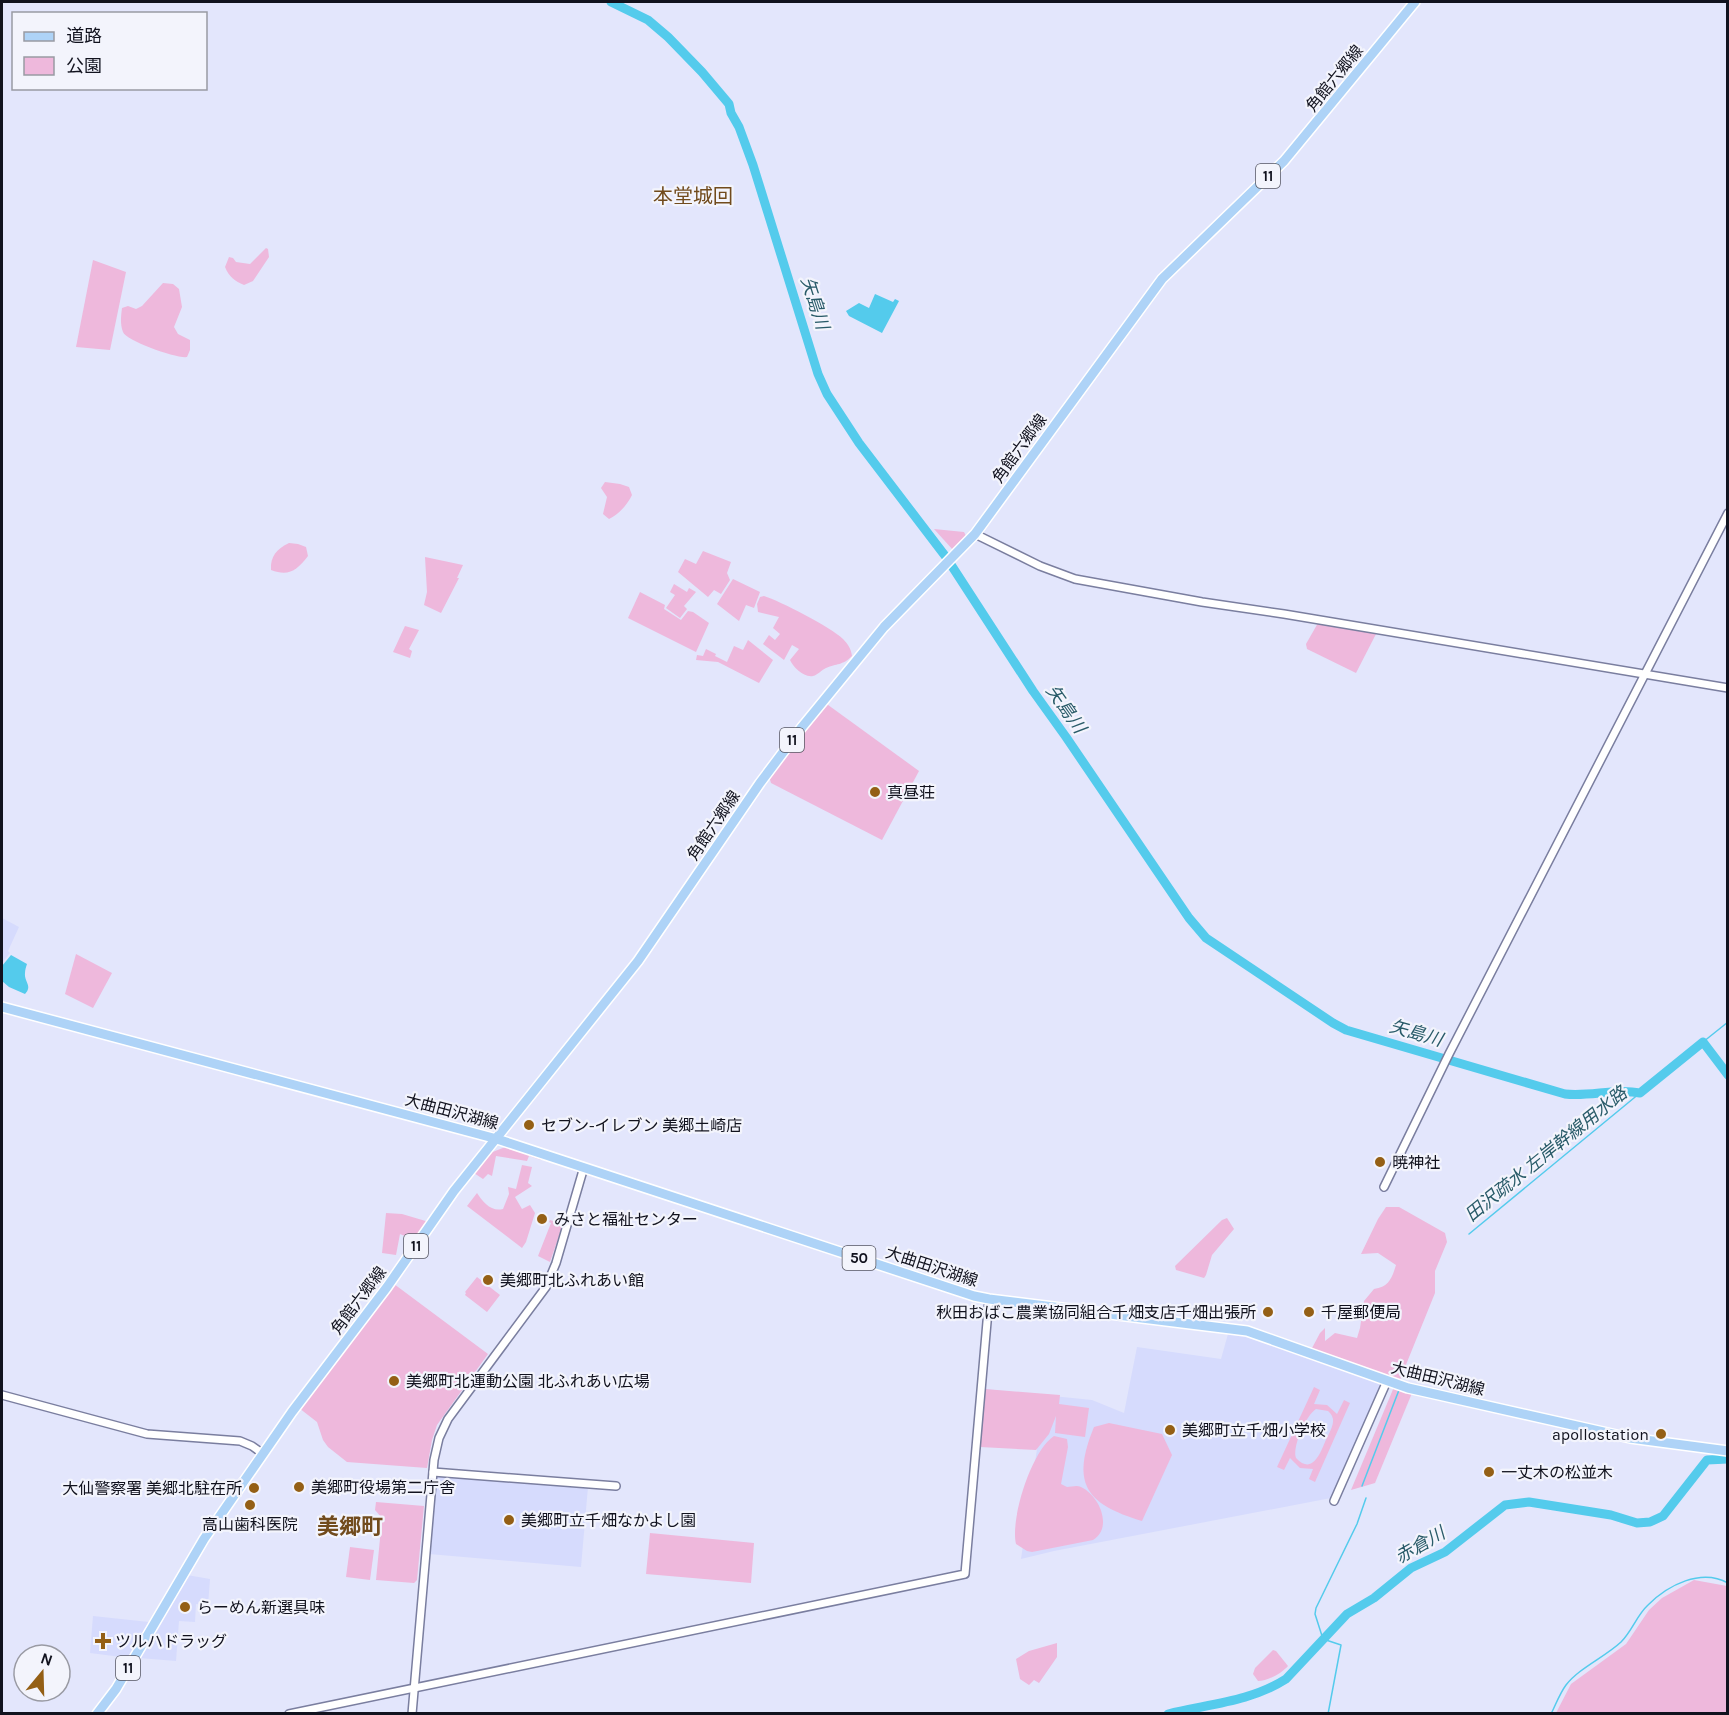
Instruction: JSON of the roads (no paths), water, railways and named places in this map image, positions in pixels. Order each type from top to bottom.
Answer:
[{"type":"main road","name":"角館六郷線","points":[[97,1713],[116,1689],[204,1539],[262,1453],[387,1287],[454,1191],[638,961],[740,812],[802,727],[884,627],[975,534],[1162,279],[1284,161],[1415,2]]},
{"type":"main road","name":"大曲田沢湖線","points":[[2,1006],[497,1138],[989,1299],[1247,1331],[1411,1389],[1630,1438],[1728,1451]]},
{"type":"street","points":[[1384,1187],[1449,1054],[1728,513]]},
{"type":"street","points":[[975,534],[1040,566],[1075,579],[1728,688]]},
{"type":"street","points":[[412,1713],[433,1472],[439,1438],[448,1419],[546,1287],[556,1263],[584,1167]]},
{"type":"street","points":[[289,1713],[965,1574],[989,1299]]},
{"type":"street","points":[[1334,1500],[1387,1381]]},
{"type":"street","points":[[2,1395],[147,1434],[240,1441],[262,1453]]},
{"type":"street","points":[[433,1472],[616,1486]]},
{"type":"water","points":[[875,294],[893,302],[895,299],[899,301],[882,333],[849,316],[846,311],[859,303],[869,308]]},
{"type":"water","points":[[11,955],[27,964],[25,976],[28,989],[25,994],[2,981],[2,966]]},
{"type":"waterway","name":"矢島川","points":[[611,2],[648,20],[668,37],[729,104],[753,165],[818,374],[827,394],[859,443],[946,557],[1033,691],[1189,918],[1206,938],[1346,1030],[1565,1094],[1621,1091],[1640,1093],[1703,1042],[1728,1075]]},
{"type":"waterway","name":"田沢疏水 左岸幹線用水路","points":[[1703,1042],[1728,1022]]},
{"type":"waterway","name":"田沢疏水 左岸幹線用水路","points":[[1469,1234],[1640,1093]]},
{"type":"waterway","name":"田沢疏水 左岸幹線用水路","points":[[1362,1486],[1399,1390]]},
{"type":"waterway","name":"赤倉川","points":[[1168,1714],[1243,1698],[1286,1679],[1347,1614],[1374,1598],[1411,1568],[1445,1552],[1505,1505],[1529,1502],[1611,1515],[1637,1523],[1650,1522],[1663,1516],[1707,1460],[1728,1459]]},
{"type":"waterway","name":"田沢疏水 左岸幹線用水路","points":[[1328,1714],[1341,1645],[1323,1639],[1315,1614],[1316,1608],[1357,1524],[1366,1498]]},
{"type":"waterway","points":[[1551,1714],[1571,1679],[1621,1642],[1644,1609],[1665,1591],[1696,1578],[1707,1577],[1728,1583]]},
{"type":"place","name":"真昼荘","points":[[875,792]]},
{"type":"place","name":"セブン-イレブン 美郷土崎店","points":[[529,1125]]},
{"type":"place","name":"暁神社","points":[[1380,1162]]},
{"type":"place","name":"みさと福祉センター","points":[[542,1219]]},
{"type":"place","name":"美郷町北ふれあい館","points":[[488,1280]]},
{"type":"place","name":"秋田おばこ農業協同組合千畑支店千畑出張所","points":[[1268,1312]]},
{"type":"place","name":"千屋郵便局","points":[[1309,1312]]},
{"type":"place","name":"美郷町北運動公園 北ふれあい広場","points":[[394,1381]]},
{"type":"place","name":"美郷町立千畑小学校","points":[[1170,1430]]},
{"type":"place","name":"apollostation","points":[[1661,1434]]},
{"type":"place","name":"一丈木の松並木","points":[[1489,1472]]},
{"type":"place","name":"美郷町役場第二庁舎","points":[[299,1487]]},
{"type":"place","name":"大仙警察署 美郷北駐在所","points":[[254,1488]]},
{"type":"place","name":"高山歯科医院","points":[[250,1505]]},
{"type":"place","name":"美郷町立千畑なかよし園","points":[[509,1520]]},
{"type":"place","name":"らーめん新選具味","points":[[185,1607]]},
{"type":"place","name":"ツルハドラッグ","points":[[103,1641]]},
{"type":"district","name":"本堂城回","points":[[693,196]]},
{"type":"district","name":"美郷町","points":[[350,1526]]}]
